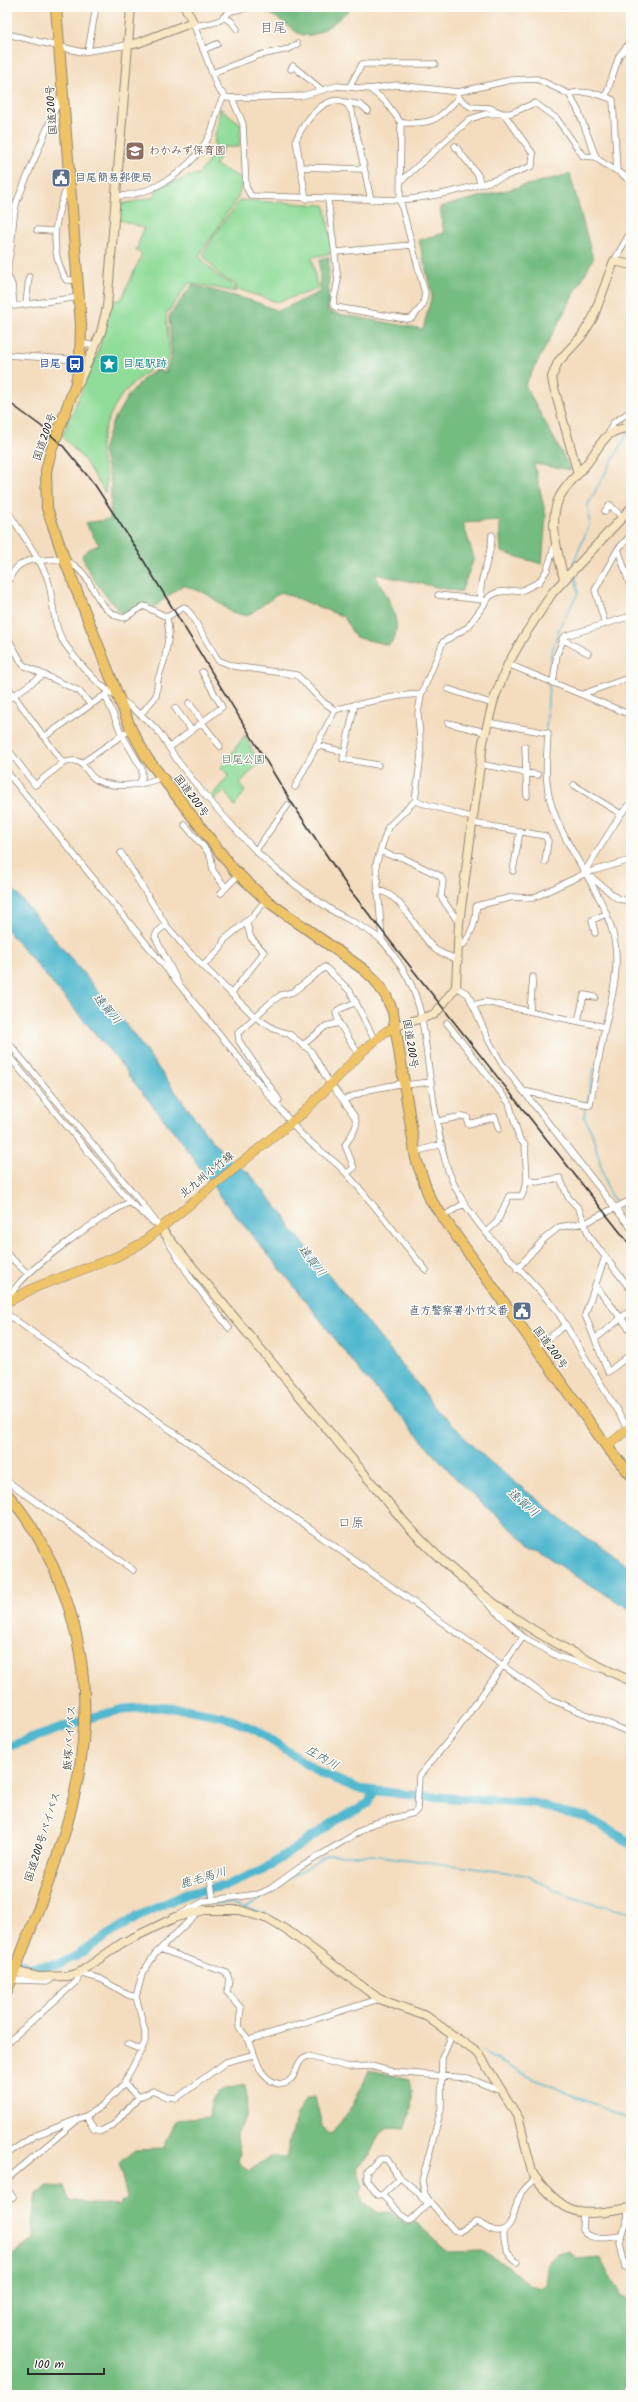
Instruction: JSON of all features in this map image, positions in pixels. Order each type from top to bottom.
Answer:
[{"type":"highway","name":"国道200号","points":[[56,7],[79,280],[80,360],[71,399],[51,451],[46,471],[45,490],[52,527],[111,694],[147,758],[238,875],[266,900],[362,969],[374,980],[386,996],[396,1026],[415,1152],[430,1199],[607,1447],[631,1475]]},
{"type":"highway","name":"飯塚バイパス","points":[[7,1494],[44,1547],[61,1584],[80,1648],[82,1706]]},
{"type":"highway","name":"国道200号バイパス","points":[[7,1503],[34,1544],[54,1581],[72,1640],[82,1706],[81,1739],[66,1809],[11,1972]]},
{"type":"highway","points":[[7,1990],[11,1972]]},
{"type":"main road","name":"北九州小竹線","points":[[9,1300],[116,1257],[142,1243],[163,1229],[291,1121],[331,1084],[359,1055],[390,1029],[396,1026]]},
{"type":"main road","points":[[607,1447],[630,1429]]},
{"type":"street","points":[[88,51],[96,7]]},
{"type":"street","points":[[71,399],[96,346],[106,307],[131,7]]},
{"type":"street","points":[[186,7],[218,90],[224,96],[232,98],[301,96],[337,86],[370,89],[397,85],[418,86],[439,92],[458,95],[527,78],[537,79],[568,94],[578,110],[596,157],[600,162],[628,179],[631,186]]},
{"type":"street","points":[[7,34],[59,48],[88,51],[138,44],[193,24],[212,23],[228,10],[250,7]]},
{"type":"street","points":[[228,10],[231,21],[237,29]]},
{"type":"street","points":[[606,96],[619,56],[631,41]]},
{"type":"street","points":[[203,50],[217,44]]},
{"type":"street","points":[[212,73],[260,55],[289,49],[297,44]]},
{"type":"street","points":[[350,86],[362,64],[435,64]]},
{"type":"street","points":[[291,69],[294,66],[322,90]]},
{"type":"street","points":[[328,200],[336,252],[338,280],[333,304],[335,308],[406,319],[412,318],[418,313],[423,305],[425,293],[400,200],[401,122],[385,101],[370,89]]},
{"type":"street","points":[[8,263],[11,252],[12,215],[63,91]]},
{"type":"street","points":[[568,94],[574,92],[606,96],[613,100],[617,171]]},
{"type":"street","points":[[232,98],[243,124],[248,194],[254,197],[328,200],[400,200],[422,198],[480,183],[532,166],[533,154],[504,114],[490,108],[471,107],[458,95]]},
{"type":"street","points":[[401,122],[435,120],[441,117],[458,95]]},
{"type":"street","points":[[116,196],[131,196],[172,178],[188,164],[209,138],[214,127],[215,111],[224,96]]},
{"type":"street","points":[[306,199],[296,140],[298,136],[320,107],[334,102],[345,102],[361,105],[368,111]]},
{"type":"street","points":[[345,102],[352,112],[370,200]]},
{"type":"street","points":[[401,181],[470,119],[485,114],[504,114],[530,104],[541,106],[557,119],[583,156],[596,157]]},
{"type":"street","points":[[455,146],[478,175],[480,183]]},
{"type":"street","points":[[300,167],[363,169]]},
{"type":"street","points":[[70,186],[66,190],[62,200],[54,231],[54,246],[62,273],[66,280],[79,280]]},
{"type":"street","points":[[37,230],[54,231]]},
{"type":"street","points":[[578,474],[552,377],[558,362],[581,337],[593,318],[614,262],[631,231]]},
{"type":"street","points":[[7,240],[9,278],[7,296]]},
{"type":"street","points":[[336,252],[412,245]]},
{"type":"street","points":[[614,262],[631,265]]},
{"type":"street","points":[[9,278],[12,285],[14,306],[80,297]]},
{"type":"street","points":[[26,304],[28,280]]},
{"type":"street","points":[[80,343],[96,346]]},
{"type":"street","points":[[7,355],[80,360]]},
{"type":"street","points":[[564,579],[554,524],[556,506],[560,497],[608,435],[613,423],[631,411]]},
{"type":"street","points":[[608,435],[619,429],[631,427]]},
{"type":"street","points":[[605,511],[610,505],[622,517]]},
{"type":"street","points":[[396,1026],[423,1018],[439,1010],[456,987],[459,960],[460,923],[479,764],[487,722],[508,664],[524,636],[564,579],[631,508]]},
{"type":"street","points":[[7,510],[48,581],[60,634],[65,644],[111,694],[141,714],[160,733],[169,748],[203,792],[256,850],[332,910],[382,940],[411,984],[423,1018],[431,1082],[448,1170],[465,1203],[486,1232],[518,1269],[547,1298],[566,1325],[630,1429]]},
{"type":"street","points":[[481,600],[480,581],[492,548],[492,534]]},
{"type":"street","points":[[605,624],[595,590],[618,549],[631,535]]},
{"type":"street","points":[[382,940],[375,868],[388,827],[415,801],[421,755],[417,718],[421,695],[443,642],[468,627],[487,600],[498,592],[522,590],[538,582],[547,570],[556,540]]},
{"type":"street","points":[[618,549],[631,589]]},
{"type":"street","points":[[7,584],[12,571],[27,560],[51,559],[64,561],[78,566],[98,597],[116,616],[124,618],[144,606],[167,617]]},
{"type":"street","points":[[438,595],[487,600]]},
{"type":"street","points":[[167,617],[184,607],[190,613],[218,660],[233,666],[297,675],[323,702],[335,710]]},
{"type":"street","points":[[554,683],[557,654],[562,639],[565,636],[631,616]]},
{"type":"street","points":[[141,714],[156,696],[158,679],[165,658],[169,633],[167,617]]},
{"type":"street","points":[[7,636],[23,666],[79,691],[90,704]]},
{"type":"street","points":[[562,639],[588,653]]},
{"type":"street","points":[[508,664],[583,694],[631,716]]},
{"type":"street","points":[[169,748],[222,707],[202,672]]},
{"type":"street","points":[[7,700],[43,675]]},
{"type":"street","points":[[583,694],[631,677]]},
{"type":"street","points":[[7,686],[12,696],[63,763]]},
{"type":"street","points":[[448,689],[493,704]]},
{"type":"street","points":[[44,737],[90,704],[111,694]]},
{"type":"street","points":[[111,694],[121,734],[142,769],[142,778],[138,784]]},
{"type":"street","points":[[295,787],[335,710],[355,704],[392,699],[408,694],[421,695]]},
{"type":"street","points":[[189,703],[220,746]]},
{"type":"street","points":[[355,704],[343,759],[378,765]]},
{"type":"street","points":[[175,708],[192,731]]},
{"type":"street","points":[[487,722],[548,733],[547,781],[550,799],[556,816],[606,914],[614,935],[617,962],[614,988],[590,1105],[523,1091]]},
{"type":"street","points":[[448,723],[485,732]]},
{"type":"street","points":[[82,763],[121,734],[131,729]]},
{"type":"street","points":[[316,745],[344,752]]},
{"type":"street","points":[[525,747],[527,796]]},
{"type":"street","points":[[7,748],[35,785],[63,763],[71,760],[82,763],[97,780],[113,786],[150,783],[162,777]]},
{"type":"street","points":[[479,764],[538,775]]},
{"type":"street","points":[[7,772],[309,1143],[327,1154],[346,1173],[426,1270]]},
{"type":"street","points":[[574,785],[621,814]]},
{"type":"street","points":[[415,801],[473,821],[547,837],[545,862]]},
{"type":"street","points":[[585,872],[621,814],[631,803]]},
{"type":"street","points":[[256,850],[288,804]]},
{"type":"street","points":[[185,825],[211,858],[213,871],[226,888]]},
{"type":"street","points":[[512,871],[520,831]]},
{"type":"street","points":[[380,851],[401,857],[440,876],[443,881],[441,894],[443,901],[460,923]]},
{"type":"street","points":[[121,853],[166,925],[203,966],[254,1016],[274,1029],[289,1034],[313,1054],[357,1122],[356,1131],[345,1145],[354,1168],[346,1173]]},
{"type":"street","points":[[459,945],[464,944],[470,935],[476,918],[476,906],[513,897],[533,898],[585,872],[626,861]]},
{"type":"street","points":[[585,872],[618,899],[631,901]]},
{"type":"street","points":[[221,892],[238,875]]},
{"type":"street","points":[[377,891],[384,891],[398,902],[436,950],[459,960]]},
{"type":"street","points":[[203,966],[221,948],[224,940],[246,921],[266,900]]},
{"type":"street","points":[[595,933],[592,920],[606,914]]},
{"type":"street","points":[[231,994],[264,952],[251,938],[246,921]]},
{"type":"street","points":[[166,925],[157,932],[155,937],[180,985]]},
{"type":"street","points":[[291,1121],[239,1041],[238,1032],[254,1016],[282,994],[294,992],[325,967],[350,991],[375,1041]]},
{"type":"street","points":[[530,1011],[533,977]]},
{"type":"street","points":[[456,987],[466,991],[496,1055],[631,1228]]},
{"type":"street","points":[[578,1021],[584,995],[595,997]]},
{"type":"street","points":[[356,1002],[338,1010],[336,1013],[339,1023],[359,1055]]},
{"type":"street","points":[[473,1005],[486,1002],[605,1027]]},
{"type":"street","points":[[304,1046],[326,1026],[339,1023]]},
{"type":"street","points":[[447,1023],[510,1103],[519,1138],[525,1145],[527,1180],[522,1196],[509,1196],[497,1222],[486,1232]]},
{"type":"street","points":[[7,1041],[406,1524],[437,1557],[478,1592],[542,1636],[614,1674],[631,1677]]},
{"type":"street","points":[[7,1054],[130,1202],[163,1229],[173,1252],[229,1328]]},
{"type":"street","points":[[342,1099],[346,1099],[368,1090],[404,1084],[431,1082]]},
{"type":"street","points":[[438,1121],[463,1116],[467,1117],[468,1124],[495,1117],[499,1130]]},
{"type":"street","points":[[415,1152],[442,1144]]},
{"type":"street","points":[[527,1180],[537,1182],[560,1178],[568,1197],[578,1209],[586,1223],[589,1236],[631,1290]]},
{"type":"street","points":[[518,1269],[543,1240],[559,1228],[586,1223],[631,1200]]},
{"type":"street","points":[[9,1300],[11,1294],[28,1274],[89,1227],[115,1209],[130,1202]]},
{"type":"street","points":[[442,1217],[465,1203]]},
{"type":"street","points":[[7,1254],[28,1274]]},
{"type":"street","points":[[605,1257],[585,1315],[608,1372],[631,1354]]},
{"type":"street","points":[[595,1284],[631,1331]]},
{"type":"street","points":[[595,1339],[631,1310]]},
{"type":"street","points":[[7,1314],[550,1699],[631,1733]]},
{"type":"street","points":[[535,1348],[566,1325]]},
{"type":"street","points":[[7,1480],[133,1570]]},
{"type":"street","points":[[478,1592],[490,1607],[523,1637],[559,1657],[614,1674],[631,1681]]},
{"type":"street","points":[[11,1972],[39,1977],[68,1976],[79,1973],[110,1950],[195,1906],[213,1898],[258,1894],[270,1889],[299,1868],[372,1824],[414,1813],[417,1810],[419,1776],[454,1734],[523,1637]]},
{"type":"street","points":[[210,1875],[213,1898]]},
{"type":"street","points":[[176,1917],[198,1911],[229,1908],[249,1912],[268,1919],[291,1933],[379,1999],[426,2016],[482,2058],[523,2129],[529,2163],[535,2179],[561,2206],[583,2214],[629,2208],[628,2216],[621,2236],[622,2255],[625,2268]]},
{"type":"street","points":[[7,2179],[76,2122],[103,2105],[124,2084],[142,2050],[145,2031],[136,1998],[142,1974],[160,1949],[198,1911]]},
{"type":"street","points":[[160,1949],[227,1973],[229,1980],[227,1992],[241,2008],[239,2026],[248,2040],[252,2055],[263,2075],[280,2084],[291,2080],[299,2062],[308,2056],[348,2067],[371,2066],[393,2072],[468,2078],[502,2091]]},
{"type":"street","points":[[79,1973],[101,1979],[136,1998]]},
{"type":"street","points":[[7,2043],[77,1981],[79,1973]]},
{"type":"street","points":[[248,2040],[379,1999]]},
{"type":"street","points":[[429,2204],[422,2181],[440,2115],[442,2058],[452,2035]]},
{"type":"street","points":[[127,2044],[142,2050]]},
{"type":"street","points":[[86,2116],[94,2129],[98,2132],[101,2131],[113,2125],[139,2097],[153,2091],[167,2097],[177,2098],[226,2062],[252,2055]]},
{"type":"street","points":[[124,2084],[139,2097]]},
{"type":"street","points":[[7,2154],[48,2130],[76,2122]]},
{"type":"street","points":[[48,2130],[56,2139]]},
{"type":"street","points":[[429,2204],[408,2220],[382,2195],[377,2195],[372,2190],[366,2174],[380,2159],[387,2159],[400,2178],[417,2191],[454,2230],[461,2231],[476,2222],[483,2224],[490,2230],[504,2230]]},
{"type":"street","points":[[382,2195],[400,2178]]},
{"type":"street","points":[[517,2262],[503,2240],[504,2230],[512,2219],[522,2192],[535,2179]]},
{"type":"street","points":[[7,2189],[13,2197],[7,2200]]},
{"type":"street","points":[[583,2214],[582,2230],[587,2235],[594,2238],[621,2236]]},
{"type":"street","points":[[631,2239],[631,2258]]},
{"type":"street","points":[[626,2395],[631,2382]]},
{"type":"green space","points":[[249,7],[352,7],[332,24],[317,33],[306,35],[298,33],[267,13]]},
{"type":"green space","points":[[220,108],[241,124],[239,147],[224,147],[215,165],[243,179],[238,197],[199,256],[217,276],[232,284],[236,292],[189,283],[166,315],[170,355],[164,369],[155,366],[137,380],[122,395],[114,408],[104,431],[101,453],[106,476],[105,493],[84,460],[62,436],[98,352],[112,300],[121,300],[142,254],[136,251],[144,228],[117,219],[118,205],[154,197],[158,187],[200,173],[216,151],[215,134]]},
{"type":"green space","points":[[570,174],[593,259],[525,385],[571,470],[534,464],[546,516],[542,564],[501,552],[499,521],[463,523],[474,558],[461,592],[375,574],[389,600],[396,619],[394,637],[389,645],[355,637],[344,617],[281,592],[247,616],[231,612],[207,594],[183,585],[154,607],[143,604],[123,615],[99,587],[85,564],[82,555],[89,549],[99,545],[85,523],[110,519],[111,484],[103,451],[112,423],[128,396],[145,377],[158,369],[165,373],[172,356],[169,316],[192,285],[253,301],[278,311],[320,292],[320,259],[329,257],[328,312],[423,329],[432,295],[419,240],[444,233],[440,207]]},
{"type":"green space","points":[[240,200],[325,205],[333,253],[312,257],[317,288],[315,290],[277,302],[237,289],[234,283],[219,275],[203,255],[215,234]]},
{"type":"green space","name":"目尾公園","points":[[245,735],[260,762],[239,784],[245,791],[235,806],[224,791],[214,800],[211,797],[229,775],[221,768]]},
{"type":"green space","points":[[369,2070],[410,2079],[412,2097],[411,2110],[405,2128],[388,2127],[380,2132],[369,2156],[357,2168],[363,2186],[359,2192],[363,2204],[379,2213],[392,2212],[406,2224],[415,2222],[449,2252],[482,2251],[507,2266],[529,2285],[542,2288],[548,2283],[546,2266],[557,2254],[570,2251],[576,2259],[599,2257],[621,2297],[628,2299],[631,2296],[631,2386],[627,2386],[622,2395],[7,2395],[7,2259],[34,2239],[32,2223],[36,2194],[48,2186],[64,2187],[70,2201],[119,2205],[127,2198],[119,2163],[136,2150],[163,2149],[176,2120],[209,2117],[212,2100],[215,2095],[230,2088],[246,2085],[247,2115],[236,2133],[240,2153],[238,2162],[249,2171],[270,2157],[286,2157],[296,2117],[307,2098],[315,2097],[322,2126],[329,2134],[353,2105]]},
{"type":"water","name":"遠賀川","points":[[7,882],[128,1027],[206,1133],[226,1157],[249,1173],[286,1218],[291,1228],[437,1410],[503,1473],[558,1517],[606,1552],[631,1568],[631,1610],[575,1576],[517,1534],[460,1483],[363,1375],[290,1281],[222,1199],[178,1137],[128,1075],[126,1070],[7,930]]},
{"type":"waterway","points":[[574,566],[574,561],[589,526],[588,504],[629,431]]},
{"type":"waterway","points":[[546,730],[551,655],[560,626],[578,593],[575,572]]},
{"type":"waterway","points":[[544,750],[545,792]]},
{"type":"waterway","points":[[547,799],[551,811]]},
{"type":"waterway","points":[[584,877],[606,922]]},
{"type":"waterway","points":[[587,1102],[594,1068]]},
{"type":"waterway","points":[[586,1106],[584,1117],[592,1133],[608,1191],[618,1205]]},
{"type":"waterway","points":[[620,1208],[631,1222]]},
{"type":"waterway","name":"庄内川","points":[[7,1747],[93,1717],[124,1709],[156,1707],[185,1709],[222,1716],[256,1730],[320,1773],[359,1789],[421,1796],[535,1803],[566,1813],[586,1817],[631,1843]]},
{"type":"waterway","name":"鹿毛馬川","points":[[7,1957],[30,1968],[60,1964],[76,1956],[136,1917],[186,1894],[227,1885],[263,1870],[337,1820],[369,1803],[373,1792]]},
{"type":"waterway","points":[[246,1907],[272,1892],[289,1879],[327,1855],[373,1855],[526,1875],[574,1899],[631,1913]]},
{"type":"waterway","points":[[203,1890],[206,1904],[230,1903],[269,1915]]},
{"type":"waterway","points":[[273,1917],[296,1932]]},
{"type":"waterway","points":[[481,2051],[523,2074],[631,2120]]},
{"type":"railway","points":[[7,401],[41,426],[63,446],[95,485],[134,545],[290,800],[349,889],[631,1246]]},
{"type":"place","name":"わかみず保育園","points":[[135,151]]},
{"type":"place","name":"目尾簡易郵便局","points":[[61,178]]},
{"type":"place","name":"目尾","points":[[75,364]]},
{"type":"place","name":"目尾駅跡","points":[[109,364]]},
{"type":"place","name":"直方警察署小竹交番","points":[[522,1311]]},
{"type":"district","name":"目尾","points":[[273,28]]},
{"type":"district","name":"口原","points":[[351,1523]]}]
